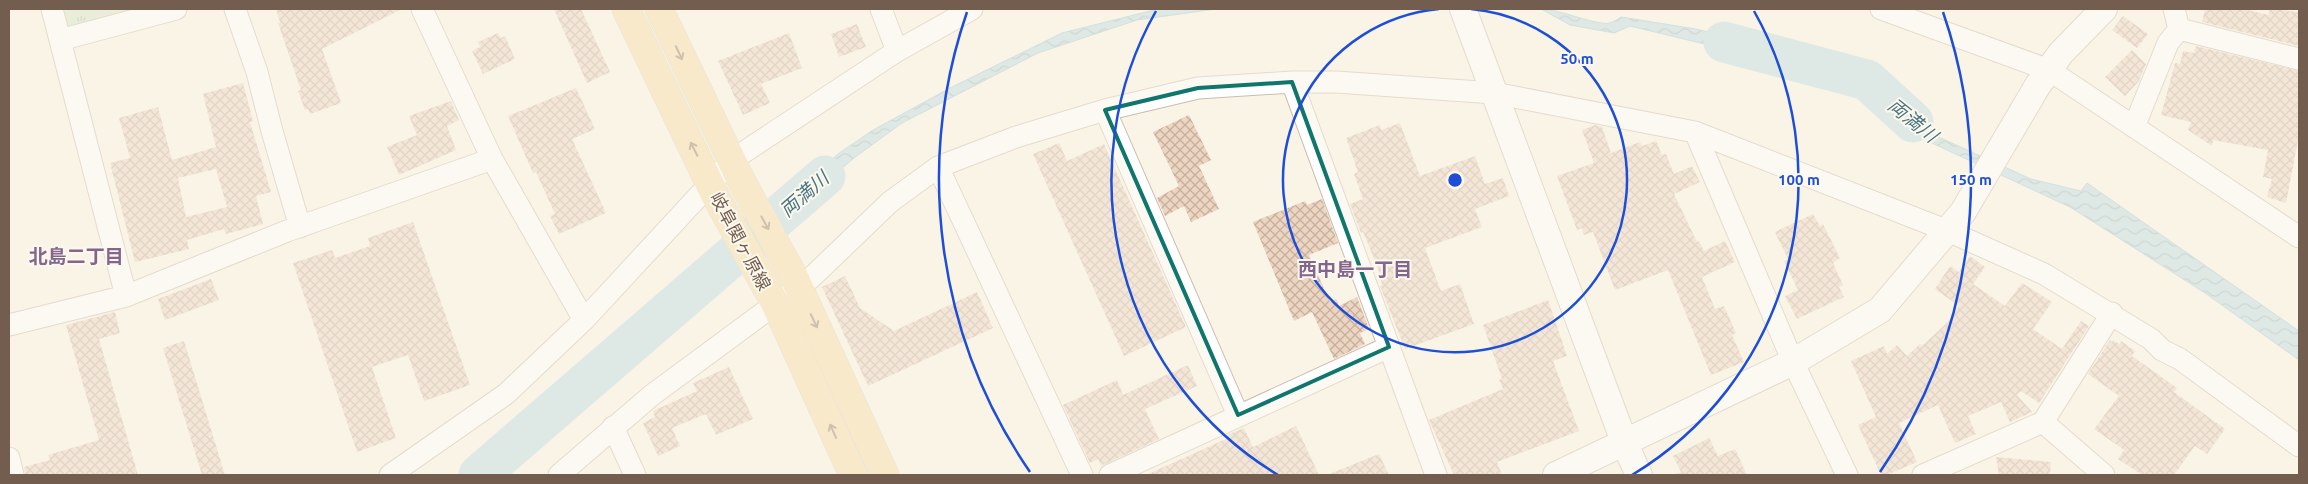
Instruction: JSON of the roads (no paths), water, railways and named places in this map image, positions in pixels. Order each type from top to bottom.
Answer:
[{"type":"main road","name":"岐阜関ヶ原線","points":[[626,9],[712,188],[772,297],[852,475]]},
{"type":"main road","name":"岐阜関ヶ原線","points":[[659,9],[737,170],[797,282],[885,475]]},
{"type":"street","points":[[52,9],[126,296]]},
{"type":"street","points":[[60,40],[176,9]]},
{"type":"street","points":[[235,9],[257,72],[300,227]]},
{"type":"street","points":[[422,9],[492,160],[584,320]]},
{"type":"street","points":[[881,9],[897,50]]},
{"type":"street","points":[[390,475],[506,394],[584,320],[712,188],[897,50],[972,9]]},
{"type":"street","points":[[1463,9],[1625,444],[1639,475]]},
{"type":"street","points":[[1556,475],[1625,444],[1793,362],[1880,310],[1955,222],[2043,78],[2061,53],[2104,9]]},
{"type":"street","points":[[1886,10],[2043,78],[2134,127],[2299,237]]},
{"type":"street","points":[[2134,127],[2176,19],[2299,59]]},
{"type":"street","points":[[1292,82],[1436,475]]},
{"type":"street","points":[[559,475],[613,427],[772,297],[797,282],[812,277],[890,202],[938,167],[1016,137],[1105,110],[1198,88],[1292,82],[1494,93],[1695,132],[1955,222],[2112,313],[2151,339],[2162,350],[2180,359],[2299,446]]},
{"type":"street","points":[[1105,110],[1238,415]]},
{"type":"street","points":[[1695,132],[1793,362],[1847,475]]},
{"type":"street","points":[[9,325],[126,296],[300,227],[492,160]]},
{"type":"street","points":[[938,167],[1082,475]]},
{"type":"street","points":[[1923,475],[2043,422],[2112,313]]},
{"type":"street","points":[[1110,475],[1389,347]]},
{"type":"street","points":[[2043,422],[2104,475]]},
{"type":"street","points":[[613,427],[635,475]]},
{"type":"street","points":[[9,458],[13,475]]},
{"type":"water","points":[[1158,9],[1216,9],[1137,20],[1038,53],[902,123],[854,158],[793,210],[787,221],[780,206],[838,154],[873,130],[952,87],[1062,33]]},
{"type":"water","points":[[1541,9],[1596,22],[1610,23],[1621,17],[1696,29],[1757,44],[1806,68],[1878,85],[1932,134],[2031,179],[2081,191],[2087,183],[2299,331],[2299,360],[2205,293],[2070,207],[1921,138],[1876,101],[1800,77],[1750,55],[1630,26],[1614,33],[1570,25]]},
{"type":"waterway","name":"両満川","points":[[1724,42],[1867,80],[1913,122]]},
{"type":"waterway","name":"両満川","points":[[479,475],[825,176]]},
{"type":"district","name":"北島二丁目","points":[[76,256]]},
{"type":"district","name":"西中島一丁目","points":[[1355,269]]}]
